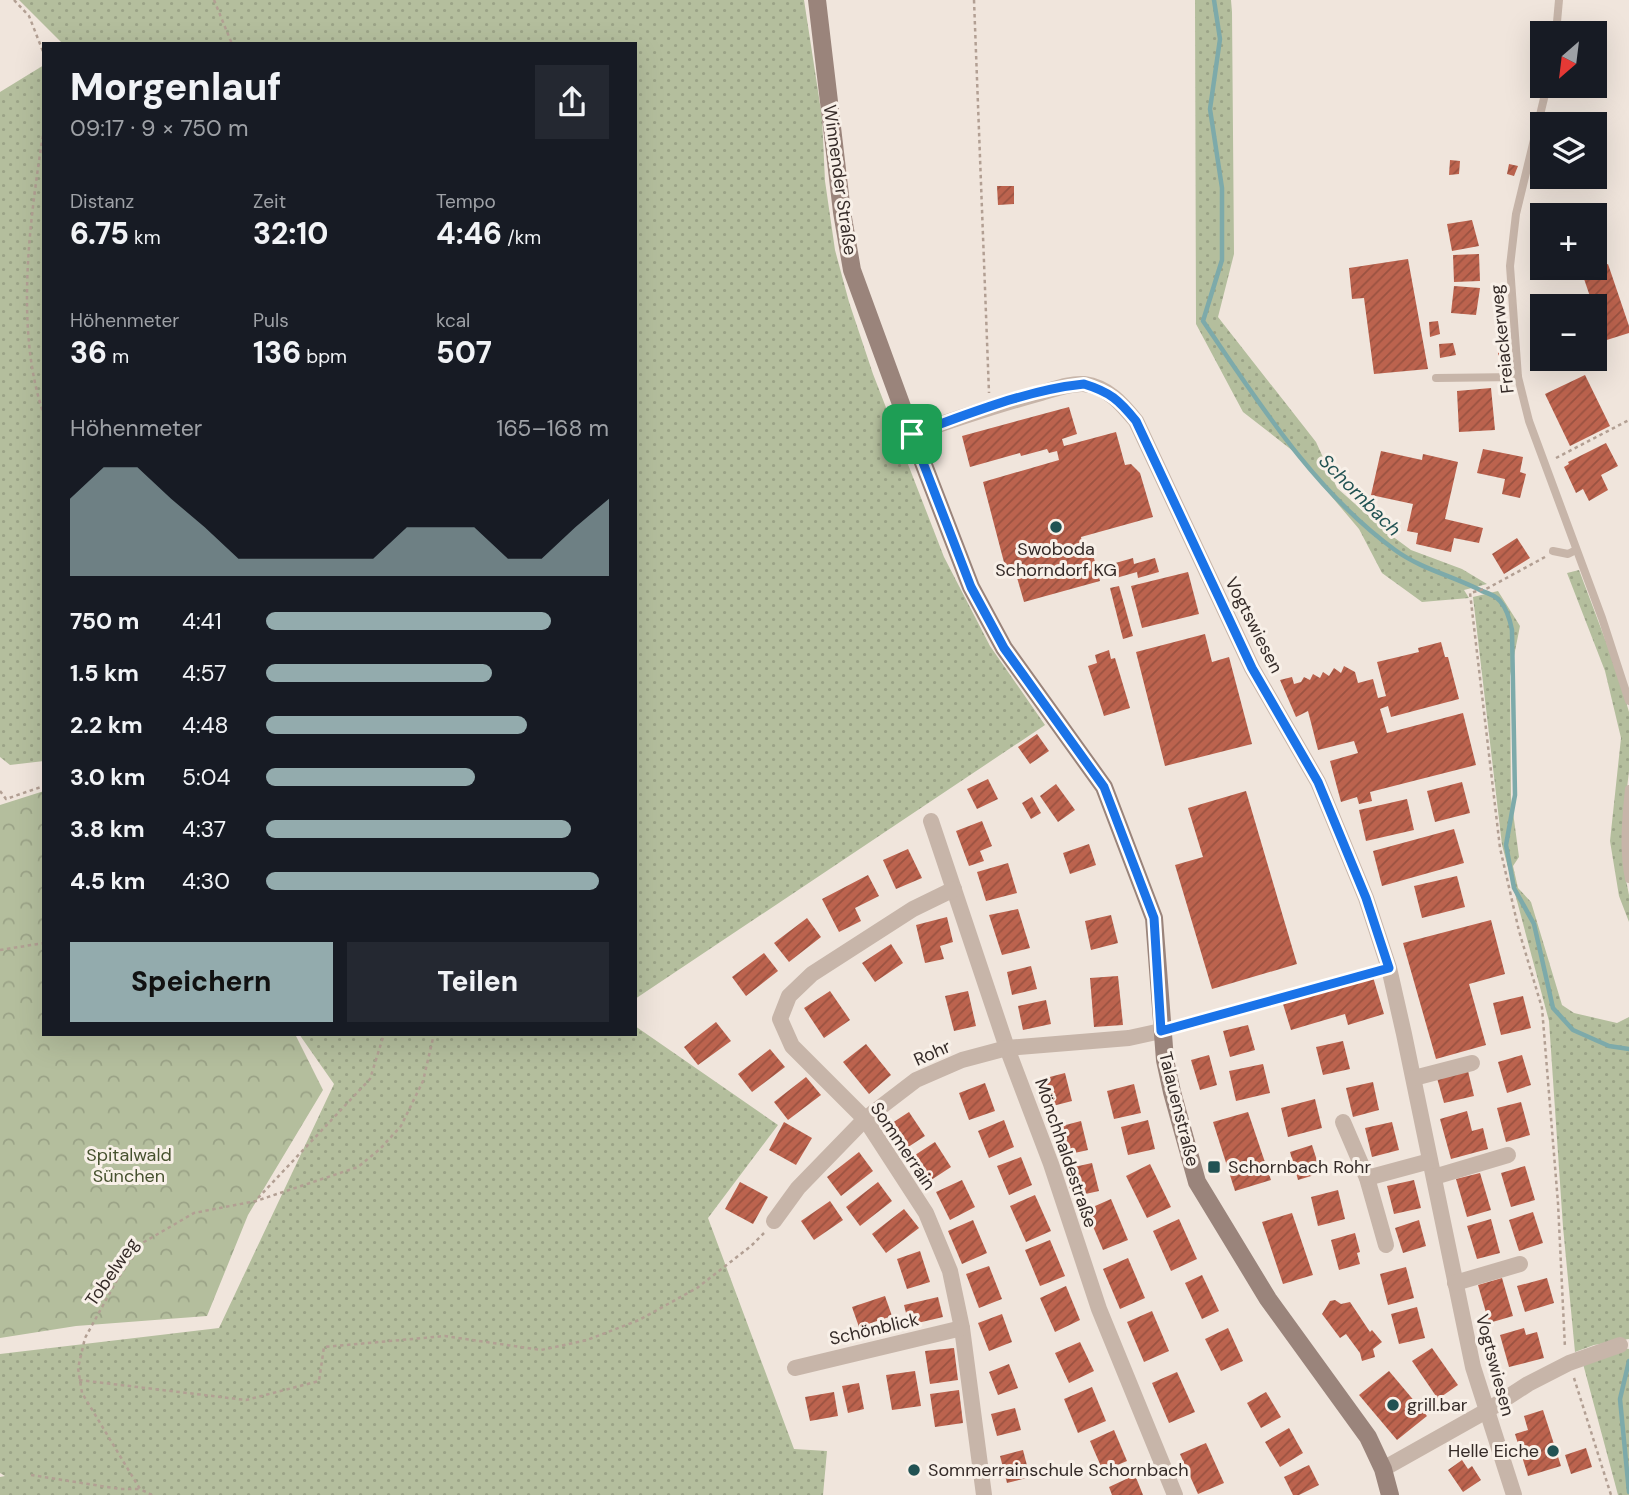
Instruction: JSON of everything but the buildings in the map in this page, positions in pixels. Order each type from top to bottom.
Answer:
[{"type":"street","name":"Winnender Straße","points":[[817,0],[842,212],[852,270],[912,434]]},
{"type":"street","name":"Vogtswiesen","points":[[912,434],[989,407],[1066,386],[1084,384],[1103,390],[1119,400],[1136,421],[1252,668],[1318,782],[1366,898],[1389,968],[1473,1367],[1514,1495]]},
{"type":"street","name":"Talauenstraße","points":[[912,434],[971,587],[1004,648],[1104,787],[1154,918],[1161,1031],[1172,1092],[1197,1182],[1273,1306],[1368,1437],[1383,1469],[1390,1495]]},
{"type":"street","name":"Mönchhaldestraße","points":[[931,821],[1099,1309],[1175,1495]]},
{"type":"street","name":"Sommerrain","points":[[954,888],[913,909],[812,974],[789,996],[780,1019],[792,1046],[865,1119],[926,1213],[950,1271],[962,1328],[984,1495]]},
{"type":"street","name":"Rohr","points":[[774,1222],[798,1188],[865,1119],[916,1080],[962,1060],[1007,1048],[1129,1038],[1161,1031]]},
{"type":"street","points":[[1414,1078],[1472,1063]]},
{"type":"street","points":[[1343,1122],[1367,1178],[1386,1245]]},
{"type":"street","points":[[1434,1177],[1508,1155]]},
{"type":"street","points":[[1367,1178],[1430,1161]]},
{"type":"street","points":[[1455,1283],[1520,1264]]},
{"type":"street","name":"Schönblick","points":[[795,1368],[962,1328]]},
{"type":"street","points":[[1383,1469],[1488,1410],[1528,1384],[1569,1363],[1625,1344]]},
{"type":"lane","points":[[1557,21],[1559,0]]},
{"type":"lane","name":"Freiackerweg","points":[[1544,98],[1516,214],[1510,265],[1518,377],[1529,421],[1602,618],[1629,701]]},
{"type":"lane","points":[[1436,377],[1518,377]]},
{"type":"lane","points":[[1553,551],[1568,554],[1576,550]]},
{"type":"lane","points":[[1629,789],[1626,867],[1629,879]]},
{"type":"path","points":[[13,0],[29,16],[42,46]]},
{"type":"path","points":[[214,0],[232,42]]},
{"type":"path","points":[[974,0],[989,407]]},
{"type":"path","points":[[42,146],[27,276],[28,328],[36,394],[42,410]]},
{"type":"path","points":[[1544,464],[1629,420]]},
{"type":"path","points":[[1553,551],[1537,563],[1488,588],[1470,593],[1500,848],[1519,931],[1542,1009],[1565,1307],[1564,1344],[1611,1495]]},
{"type":"path","points":[[0,791],[6,799],[42,787]]},
{"type":"path","points":[[0,950],[42,943]]},
{"type":"path","points":[[1161,1031],[1389,968]]},
{"type":"path","points":[[256,1201],[370,1079],[383,1036]]},
{"type":"path","name":"Tobelweg","points":[[79,1380],[78,1368],[85,1338],[118,1278],[144,1242],[194,1213],[256,1201],[358,1167],[380,1149],[401,1126],[423,1081],[434,1036]]},
{"type":"path","points":[[140,1489],[82,1393],[79,1380],[246,1400],[318,1381],[324,1347],[445,1336],[541,1350],[587,1340],[639,1320],[697,1288],[751,1246],[774,1222]]},
{"type":"path","points":[[31,1475],[120,1489],[140,1489],[152,1495]]},
{"type":"green space","points":[[19,0],[804,0],[822,117],[825,181],[835,250],[849,302],[873,374],[944,557],[990,646],[1045,725],[637,998],[637,42],[61,42]]},
{"type":"green space","points":[[1195,0],[1231,0],[1232,12],[1234,254],[1218,317],[1316,442],[1337,488],[1411,550],[1462,569],[1487,584],[1464,590],[1469,598],[1422,602],[1382,573],[1359,529],[1293,451],[1243,412],[1196,324]]},
{"type":"green space","points":[[42,66],[42,761],[10,765],[0,757],[0,92]]},
{"type":"green space","points":[[1579,570],[1617,671],[1629,712],[1624,870],[1629,895],[1629,922],[1619,896],[1610,841],[1621,738],[1605,671],[1567,573]]},
{"type":"green space","points":[[1498,591],[1520,626],[1510,676],[1511,797],[1519,857],[1513,866],[1518,888],[1531,902],[1562,1005],[1574,1013],[1617,1023],[1629,1017],[1629,1339],[1594,1345],[1575,1352],[1563,1227],[1549,1021],[1502,845],[1473,597]]},
{"type":"green space","name":"Spitalwald Sünchen","points":[[42,792],[42,1036],[296,1036],[323,1090],[248,1215],[207,1316],[76,1326],[0,1338],[0,805]]},
{"type":"green space","points":[[637,1027],[778,1125],[708,1218],[794,1449],[827,1451],[823,1495],[0,1495],[0,1477],[5,1476],[0,1473],[0,1354],[219,1328],[334,1084],[300,1036],[637,1036]]},
{"type":"green space","points":[[1621,1348],[1629,1349],[1629,1495],[1618,1495],[1582,1360]]},
{"type":"waterway","name":"Schornbach","points":[[1214,0],[1220,39],[1210,109],[1222,188],[1222,260],[1203,321],[1290,444],[1313,473],[1366,527],[1405,557],[1492,595],[1505,608],[1512,630],[1515,795],[1506,845],[1514,888],[1534,924],[1553,1008],[1573,1030],[1609,1046],[1629,1049]]},
{"type":"waterway","name":"Schornbach","points":[[1629,1361],[1620,1399],[1629,1492]]},
{"type":"place","name":"Swoboda Schorndorf KG","points":[[1056,527]]},
{"type":"place","name":"Schornbach Rohr","points":[[1214,1167]]},
{"type":"place","name":"grill.bar","points":[[1393,1405]]},
{"type":"place","name":"Helle Eiche","points":[[1553,1451]]},
{"type":"place","name":"Sommerrainschule Schornbach","points":[[914,1470]]},
{"type":"route","points":[[1084,384],[1103,390],[1119,400],[1136,421],[1252,668],[1318,782],[1366,898],[1389,968],[1161,1031],[1154,918],[1104,787],[1004,648],[971,587],[912,434],[989,407],[1066,386],[1084,384]]}]
